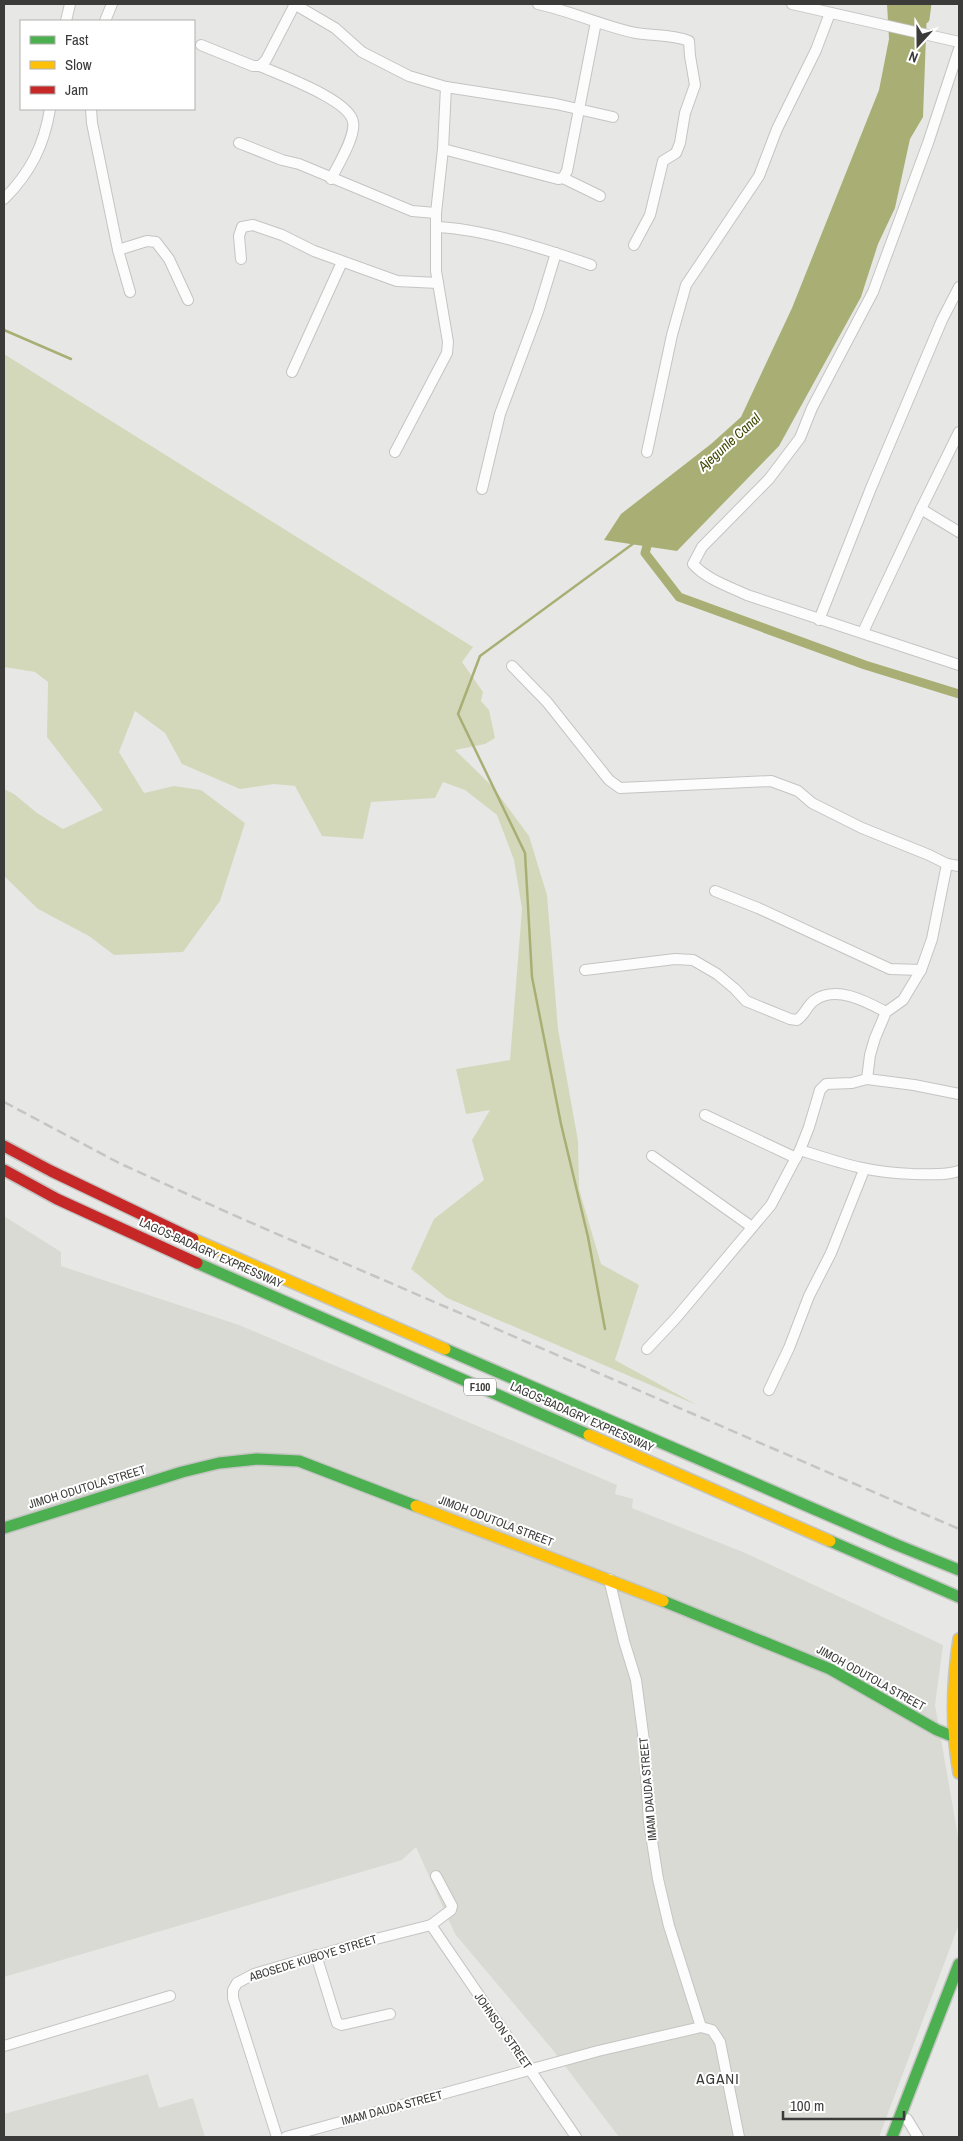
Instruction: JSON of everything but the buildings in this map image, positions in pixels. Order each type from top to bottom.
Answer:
[{"type":"main road","name":"LAGOS-BADAGRY EXPRESSWAY","points":[[4,1146],[168,1228],[959,1570]]},
{"type":"main road","name":"LAGOS-BADAGRY EXPRESSWAY","points":[[4,1170],[57,1199],[170,1250],[959,1597]]},
{"type":"main road","name":"JIMOH ODUTOLA STREET","points":[[4,1528],[187,1470],[260,1457],[299,1461],[609,1579],[794,1652],[885,1698],[938,1730],[956,1736]]},
{"type":"main road","points":[[948,1592],[959,1605]]},
{"type":"main road","points":[[959,1638],[956,1664],[956,1736],[959,1774]]},
{"type":"main road","points":[[900,2137],[959,1964]]},
{"type":"main road","points":[[892,2137],[946,2006],[959,1983]]},
{"type":"street","points":[[66,20],[70,4]]},
{"type":"street","points":[[105,20],[112,4]]},
{"type":"street","points":[[260,66],[266,60],[294,4],[335,28],[362,52],[409,76],[446,87],[579,109],[613,117]]},
{"type":"street","points":[[538,4],[565,10],[596,22],[636,33],[689,41],[695,85],[685,113],[680,143],[676,153],[663,161],[650,215],[634,244]]},
{"type":"street","points":[[792,4],[959,44],[928,143],[873,292],[812,408],[800,438],[769,479],[702,547],[693,564],[720,582],[747,595],[959,665]]},
{"type":"street","points":[[647,452],[672,335],[686,285],[759,176],[778,129],[816,50],[830,13]]},
{"type":"street","points":[[563,178],[568,171],[596,22]]},
{"type":"street","points":[[201,45],[253,66],[260,66],[335,100],[351,115],[354,123],[352,134],[331,179]]},
{"type":"street","points":[[395,452],[447,352],[448,342],[438,283],[436,227],[446,87]]},
{"type":"street","points":[[4,199],[20,184],[31,166],[41,144],[50,110]]},
{"type":"street","points":[[91,110],[92,123],[118,250],[130,292]]},
{"type":"street","points":[[240,143],[282,160],[299,164],[331,179],[412,210],[436,213]]},
{"type":"street","points":[[443,149],[563,178],[600,196]]},
{"type":"street","points":[[240,259],[239,236],[242,227],[253,225],[282,235],[342,262],[397,280],[438,283]]},
{"type":"street","points":[[436,227],[465,230],[556,253],[592,265]]},
{"type":"street","points":[[118,250],[147,241],[156,242],[170,259],[188,300]]},
{"type":"street","points":[[482,489],[500,414],[538,312],[556,253]]},
{"type":"street","points":[[292,372],[342,262]]},
{"type":"street","points":[[819,620],[871,488],[942,320],[959,287]]},
{"type":"street","points":[[863,632],[920,509],[959,432]]},
{"type":"street","points":[[920,509],[959,532]]},
{"type":"street","points":[[512,666],[554,710],[609,780],[620,788],[771,781],[798,792],[812,803],[862,828],[947,864],[959,866]]},
{"type":"street","points":[[867,1079],[875,1038],[886,1012],[903,1000],[921,970],[932,939],[947,864]]},
{"type":"street","points":[[715,891],[773,915],[890,969],[921,970]]},
{"type":"street","points":[[585,970],[675,959],[692,960],[717,974],[735,989],[746,1002],[790,1020],[797,1020],[816,999],[830,994],[862,1000],[886,1012]]},
{"type":"street","points":[[647,1349],[676,1318],[771,1205],[798,1154],[809,1127],[820,1090],[826,1084],[852,1083],[867,1079],[914,1085],[959,1094]]},
{"type":"street","points":[[705,1115],[798,1154],[864,1170],[892,1174],[935,1175],[959,1171]]},
{"type":"street","points":[[652,1156],[752,1227]]},
{"type":"street","points":[[769,1390],[789,1348],[809,1296],[831,1253],[864,1170]]},
{"type":"street","name":"IMAM DAUDA STREET","points":[[286,2137],[530,2070],[701,2027],[669,1926],[658,1879],[649,1822],[644,1741],[636,1680],[609,1579]]},
{"type":"street","points":[[431,1925],[451,1910],[452,1906],[436,1876]]},
{"type":"street","name":"ABOSEDE KUBOYE STREET","points":[[276,2137],[245,2040],[233,1990],[237,1983],[254,1974],[316,1955],[431,1925]]},
{"type":"street","name":"JOHNSON STREET","points":[[431,1925],[576,2137]]},
{"type":"street","points":[[316,1955],[337,2023],[342,2025],[390,2014]]},
{"type":"street","points":[[4,2046],[170,1996]]},
{"type":"street","points":[[701,2027],[712,2030],[720,2042],[739,2137]]},
{"type":"street","points":[[906,2118],[918,2137]]},
{"type":"street","points":[[907,2137],[918,2137]]},
{"type":"shaded area","points":[[4,354],[473,647],[462,662],[483,692],[481,701],[489,710],[495,738],[485,744],[455,750],[493,787],[529,836],[547,895],[558,1029],[578,1141],[579,1189],[601,1264],[639,1285],[615,1360],[697,1405],[447,1298],[411,1269],[434,1219],[484,1180],[472,1140],[490,1110],[466,1114],[456,1069],[510,1060],[522,909],[514,860],[497,815],[465,790],[443,782],[435,798],[371,802],[363,839],[322,836],[295,786],[274,784],[240,789],[182,764],[165,733],[135,711],[119,752],[144,793],[174,786],[201,790],[245,823],[220,901],[183,952],[114,955],[89,936],[38,909],[4,876],[4,789],[63,829],[103,810],[47,737],[48,682],[35,672],[4,667]]},
{"type":"shaded area","points":[[4,1216],[61,1252],[61,1266],[239,1325],[617,1485],[615,1494],[633,1499],[632,1508],[743,1552],[943,1645],[935,1705],[959,1842],[959,1924],[879,2137],[619,2137],[552,2049],[455,1934],[416,1847],[402,1860],[4,1977]]},
{"type":"shaded area","points":[[148,2074],[159,2108],[193,2098],[205,2137],[4,2137],[4,2114]]},
{"type":"water","points":[[887,4],[925,4],[927,9],[923,117],[910,139],[895,208],[878,244],[861,297],[779,446],[677,551],[604,540],[621,514],[711,444],[741,417],[792,308],[879,90],[889,39]]},
{"type":"waterway","name":"Ajegunle Canal","points":[[925,19],[927,4]]},
{"type":"waterway","points":[[4,330],[71,359]]},
{"type":"waterway","name":"Ajegunle Canal","points":[[650,536],[645,553],[679,597],[865,665],[959,694]]},
{"type":"waterway","points":[[605,1329],[588,1237],[561,1124],[532,977],[525,853],[458,714],[480,656],[634,543]]},
{"type":"railway","points":[[4,1102],[119,1163],[231,1214],[959,1529]]},
{"type":"traffic: fast","points":[[197,1263],[589,1435]]},
{"type":"traffic: fast","points":[[445,1349],[897,1545],[959,1570]]},
{"type":"traffic: fast","points":[[4,1528],[182,1472],[219,1463],[257,1459],[299,1461],[416,1506]]},
{"type":"traffic: fast","points":[[830,1541],[959,1597]]},
{"type":"traffic: fast","points":[[663,1601],[830,1669],[937,1730],[952,1736],[959,1736]]},
{"type":"traffic: fast","points":[[892,2137],[959,1964]]},
{"type":"traffic: slow","points":[[193,1239],[445,1349]]},
{"type":"traffic: slow","points":[[589,1435],[830,1541]]},
{"type":"traffic: slow","points":[[416,1506],[663,1601]]},
{"type":"traffic: slow","points":[[959,1639],[953,1706],[959,1773]]},
{"type":"traffic: jam","points":[[4,1146],[51,1171],[193,1239]]},
{"type":"traffic: jam","points":[[4,1170],[57,1199],[197,1263]]},
{"type":"district","name":"AGANI","points":[[718,2079]]}]
